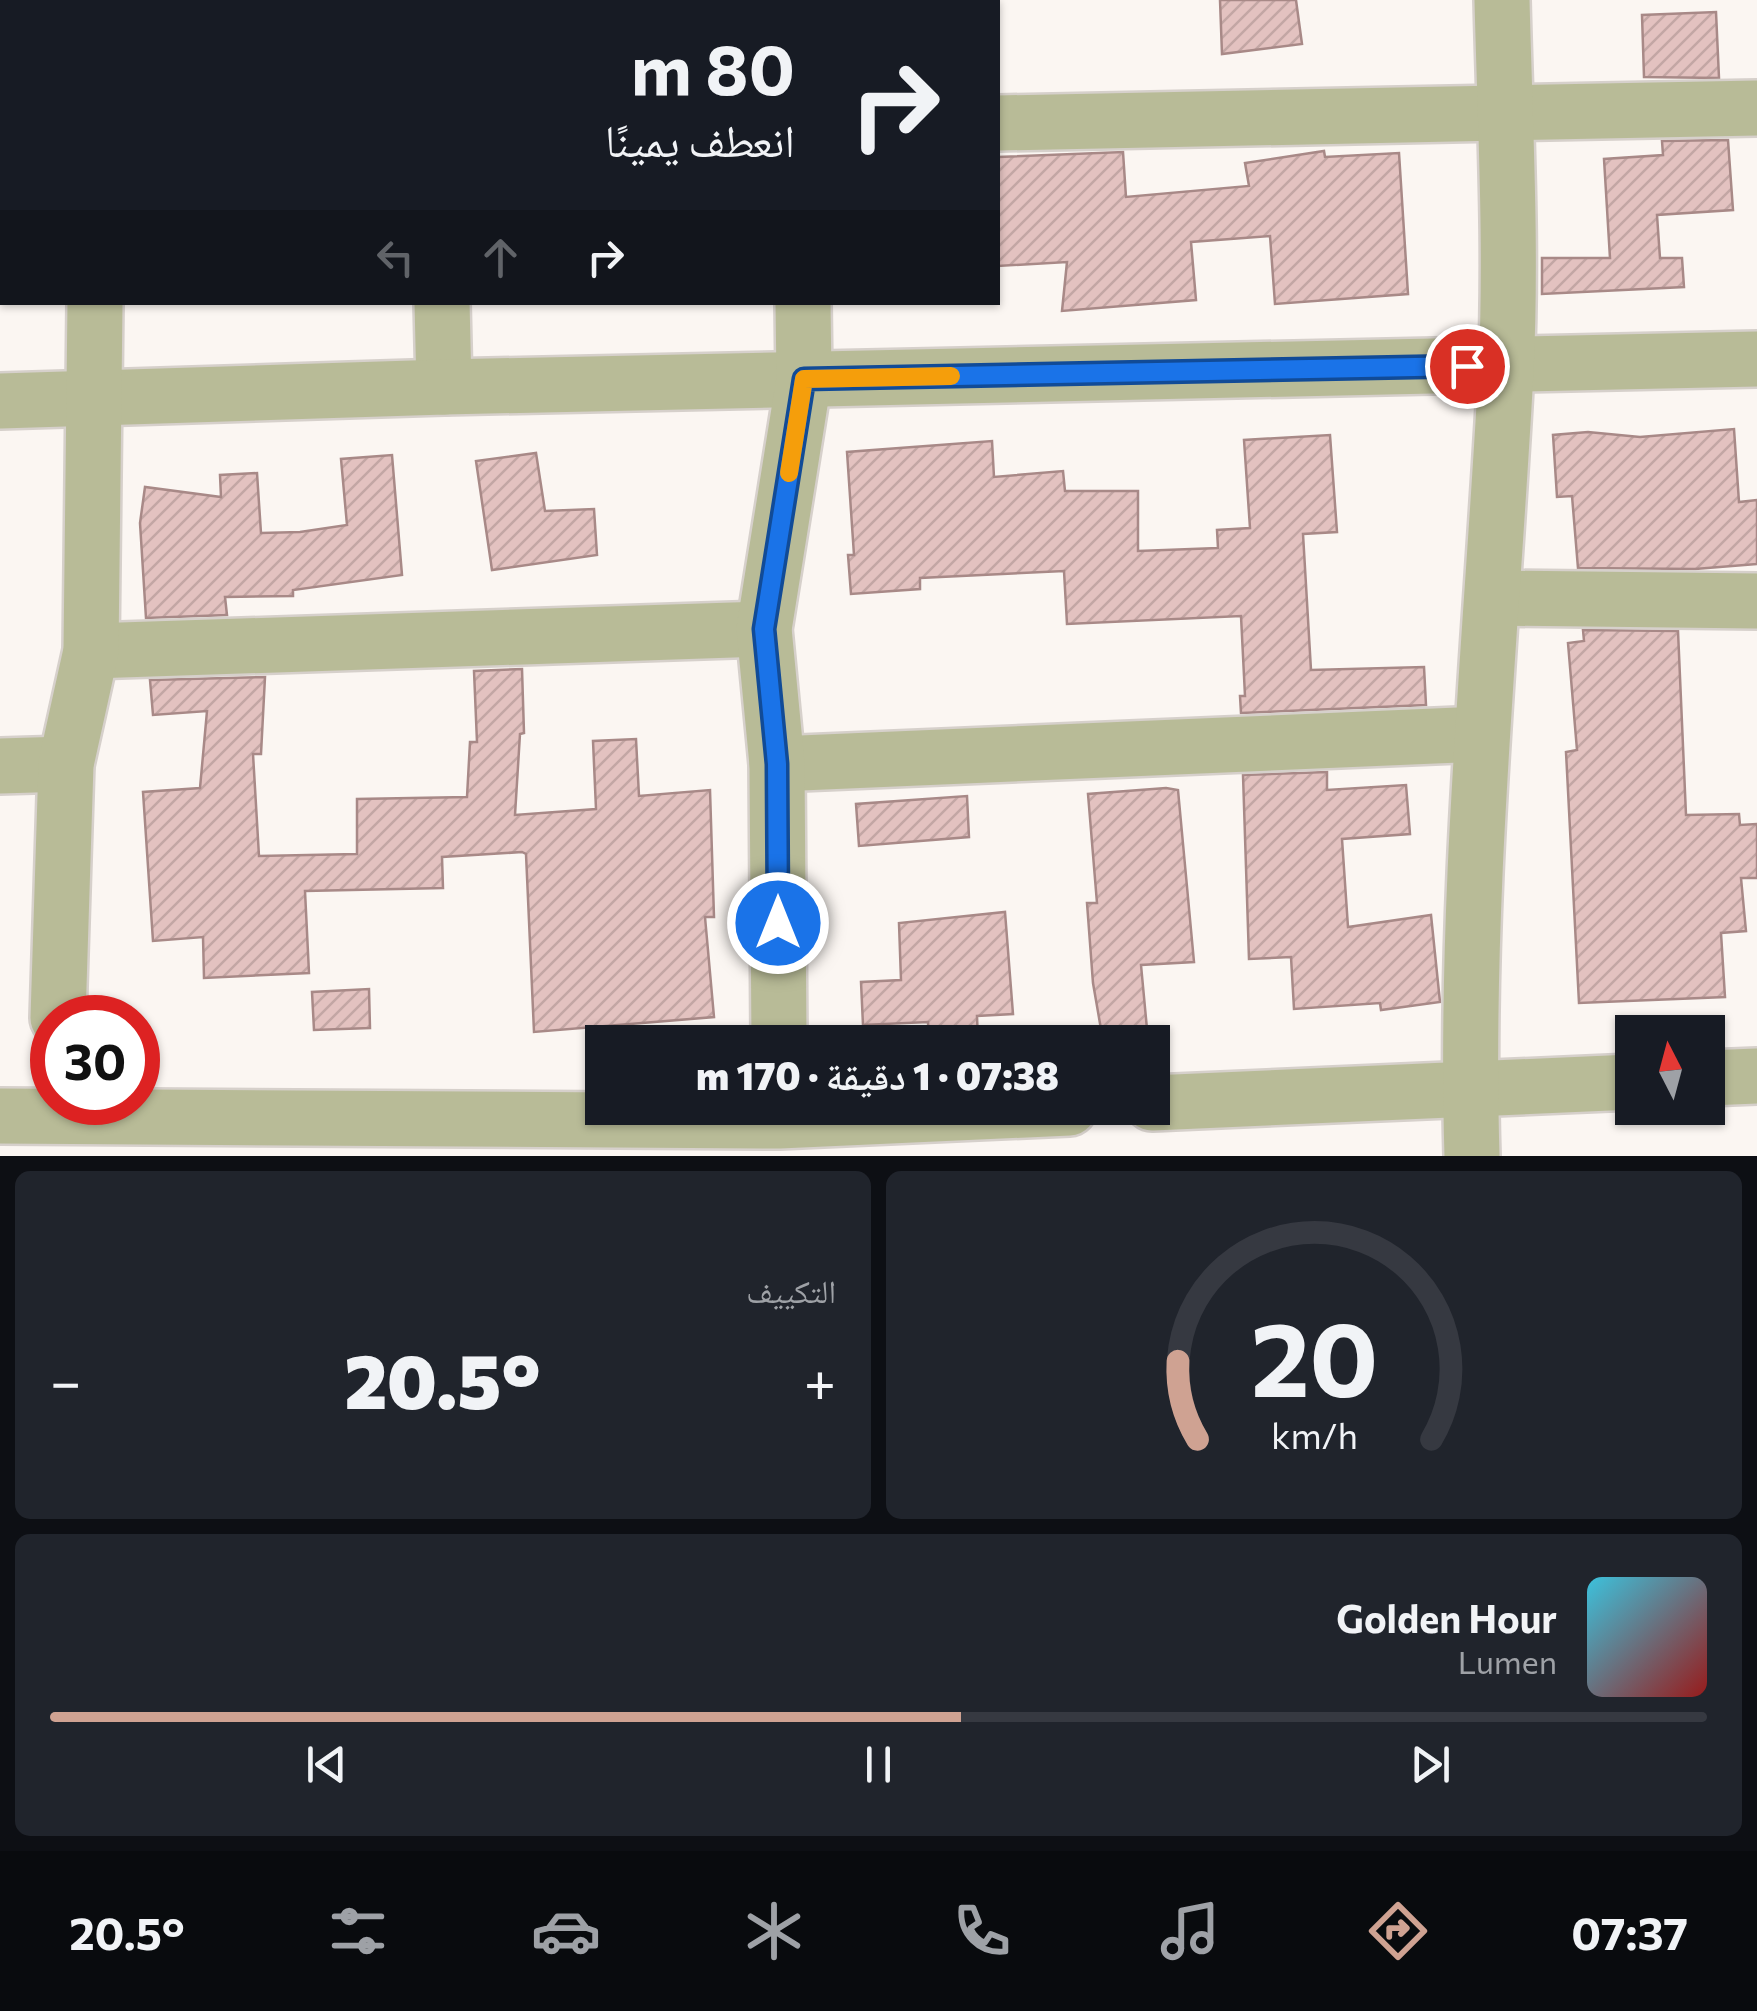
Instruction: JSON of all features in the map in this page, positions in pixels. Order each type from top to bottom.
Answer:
[{"type":"street","points":[[1472,1156],[1470,1088],[1482,734],[1506,365],[1502,0]]},
{"type":"street","points":[[1000,122],[1757,108]]},
{"type":"street","points":[[59,995],[66,764],[91,651],[95,305]]},
{"type":"street","points":[[442,305],[444,387]]},
{"type":"street","points":[[779,1025],[777,764],[764,629],[804,379],[803,305]]},
{"type":"street","points":[[0,401],[444,387],[1757,358]]},
{"type":"street","points":[[1492,598],[1757,601]]},
{"type":"street","points":[[91,651],[764,629]]},
{"type":"street","points":[[777,764],[1482,734]]},
{"type":"street","points":[[0,766],[66,764]]},
{"type":"street","points":[[1725,1077],[1757,1076]]},
{"type":"street","points":[[1170,1103],[1615,1083]]},
{"type":"street","points":[[0,1116],[30,1120]]},
{"type":"street","points":[[160,1125],[779,1128],[823,1125]]},
{"type":"building","points":[[1220,0],[1296,0],[1302,44],[1222,54]]},
{"type":"building","points":[[1716,12],[1719,78],[1644,77],[1642,15]]},
{"type":"building","points":[[1728,140],[1733,210],[1657,215],[1660,258],[1682,258],[1684,287],[1542,294],[1542,258],[1610,258],[1604,159],[1663,155],[1662,141]]},
{"type":"building","points":[[1324,151],[1325,157],[1399,153],[1408,294],[1275,304],[1270,236],[1191,242],[1196,300],[1062,311],[1067,262],[1000,266],[1000,157],[1123,152],[1126,197],[1249,186],[1245,163]]},
{"type":"building","points":[[1734,429],[1739,502],[1757,500],[1757,564],[1695,569],[1578,568],[1572,496],[1557,497],[1553,435],[1588,432],[1640,437]]},
{"type":"building","points":[[1330,435],[1337,532],[1303,534],[1311,670],[1424,667],[1426,705],[1241,713],[1240,696],[1245,696],[1241,616],[1067,624],[1064,571],[920,578],[920,589],[851,594],[848,555],[854,555],[847,452],[992,441],[994,477],[1063,471],[1065,491],[1138,491],[1138,551],[1218,548],[1217,530],[1250,528],[1244,440]]},
{"type":"building","points":[[536,453],[545,511],[594,509],[597,555],[492,570],[476,461]]},
{"type":"building","points":[[392,455],[402,575],[293,590],[293,596],[225,597],[227,615],[146,618],[140,523],[145,487],[221,497],[220,475],[257,473],[261,533],[300,532],[347,525],[341,459]]},
{"type":"building","points":[[1583,630],[1678,631],[1686,815],[1739,814],[1740,825],[1757,824],[1757,878],[1741,878],[1746,931],[1721,933],[1725,997],[1579,1003],[1566,752],[1577,750],[1568,643],[1584,641]]},
{"type":"building","points":[[522,669],[524,733],[520,734],[515,815],[596,809],[593,741],[636,739],[639,796],[710,790],[714,917],[705,917],[714,1017],[534,1032],[526,854],[522,852],[442,857],[443,888],[305,891],[309,973],[204,978],[203,937],[153,941],[143,792],[200,788],[207,711],[153,715],[150,680],[265,677],[261,754],[253,754],[259,856],[357,854],[357,799],[467,797],[470,742],[477,742],[474,671]]},
{"type":"building","points":[[1327,772],[1327,790],[1406,785],[1410,834],[1342,839],[1348,927],[1431,915],[1440,1002],[1381,1010],[1380,1003],[1294,1009],[1291,957],[1249,959],[1243,775]]},
{"type":"building","points":[[1178,790],[1194,962],[1141,965],[1147,1025],[1100,1025],[1087,903],[1097,903],[1088,794]]},
{"type":"building","points":[[967,796],[969,837],[859,846],[856,804]]},
{"type":"building","points":[[1005,912],[1013,1014],[977,1016],[977,1025],[863,1025],[861,982],[901,980],[899,923]]},
{"type":"building","points":[[369,989],[370,1028],[314,1030],[312,992]]},
{"type":"slow traffic","points":[[789,473],[804,379],[951,376]]},
{"type":"route","points":[[778,923],[777,764],[764,629],[804,379],[1467,366]]}]
